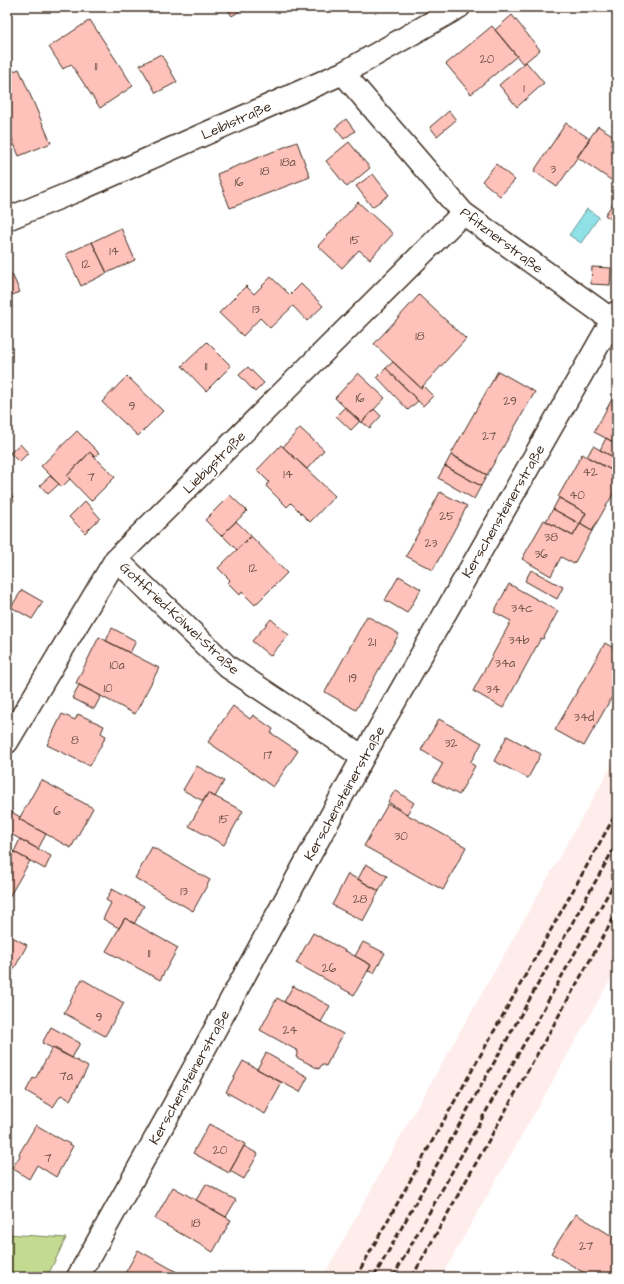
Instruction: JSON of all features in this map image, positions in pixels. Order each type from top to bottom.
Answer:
[{"type":"street","name":"Leiblstraße","points":[[7,219],[78,190],[343,73],[459,7]]},
{"type":"street","name":"Pfitznerstraße","points":[[343,73],[463,213],[615,316]]},
{"type":"street","name":"Liebigstraße","points":[[7,742],[116,559],[463,213]]},
{"type":"street","name":"Kerschensteinerstraße","points":[[78,1277],[169,1114],[363,757],[615,316]]},
{"type":"street","name":"Gottfried-Kölwel-Straße","points":[[116,559],[228,667],[363,757]]},
{"type":"shaded area","points":[[617,756],[617,968],[441,1277],[323,1277],[396,1144]]},
{"type":"green space","points":[[7,1234],[66,1238],[47,1277],[7,1277]]},
{"type":"water","points":[[587,209],[599,217],[581,243],[569,235]]},
{"type":"building","points":[[226,7],[246,7],[232,16]]},
{"type":"building","points":[[512,15],[540,50],[523,64],[495,30]]},
{"type":"building","points":[[90,20],[133,86],[100,108],[71,64],[63,69],[49,47]]},
{"type":"building","points":[[492,26],[517,56],[471,94],[446,64]]},
{"type":"building","points":[[161,54],[177,82],[156,93],[140,65]]},
{"type":"building","points":[[526,62],[544,83],[517,107],[499,85]]},
{"type":"building","points":[[19,69],[51,143],[19,156],[7,127],[7,74]]},
{"type":"building","points":[[449,111],[456,120],[437,136],[430,127]]},
{"type":"building","points":[[346,119],[355,131],[344,139],[335,128]]},
{"type":"building","points":[[566,123],[590,139],[557,187],[534,171]]},
{"type":"building","points":[[598,126],[617,138],[617,184],[577,157]]},
{"type":"building","points":[[297,142],[310,177],[230,208],[217,174]]},
{"type":"building","points":[[349,142],[370,168],[347,187],[326,161]]},
{"type":"building","points":[[496,164],[515,180],[500,196],[482,181]]},
{"type":"building","points":[[373,174],[389,195],[372,207],[356,186]]},
{"type":"building","points":[[617,197],[617,223],[605,215]]},
{"type":"building","points":[[358,202],[393,234],[370,259],[359,250],[342,268],[318,246]]},
{"type":"building","points":[[121,228],[135,260],[107,273],[92,242]]},
{"type":"building","points":[[92,242],[107,273],[81,286],[66,254]]},
{"type":"building","points":[[592,267],[611,268],[610,285],[591,284]]},
{"type":"building","points":[[12,274],[20,292],[7,297],[7,276]]},
{"type":"building","points":[[271,277],[290,295],[301,284],[323,306],[307,321],[293,306],[270,328],[260,318],[243,336],[219,313],[246,286],[254,294]]},
{"type":"building","points":[[419,295],[466,339],[421,388],[374,344]]},
{"type":"building","points":[[207,342],[231,366],[206,391],[182,366]]},
{"type":"building","points":[[393,362],[421,388],[423,386],[433,396],[423,406],[386,368]]},
{"type":"building","points":[[248,367],[264,383],[255,392],[239,375]]},
{"type":"building","points":[[386,368],[418,401],[408,410],[377,377]]},
{"type":"building","points":[[498,371],[535,392],[487,475],[451,454]]},
{"type":"building","points":[[358,373],[385,398],[361,423],[335,398]]},
{"type":"building","points":[[127,376],[163,411],[138,436],[102,402]]},
{"type":"building","points":[[617,390],[617,444],[594,432]]},
{"type":"building","points":[[345,407],[360,421],[351,430],[336,416]]},
{"type":"building","points":[[374,409],[381,416],[370,428],[362,422]]},
{"type":"building","points":[[300,428],[324,450],[307,469],[283,447]]},
{"type":"building","points":[[77,431],[99,453],[94,457],[90,452],[67,476],[70,479],[62,487],[41,466]]},
{"type":"building","points":[[606,438],[617,444],[617,459],[600,450]]},
{"type":"building","points":[[20,444],[28,453],[19,462],[10,453]]},
{"type":"building","points":[[281,445],[335,496],[310,522],[291,503],[287,507],[266,486],[269,482],[257,470]]},
{"type":"building","points":[[593,446],[617,459],[617,473],[587,457]]},
{"type":"building","points":[[90,452],[115,477],[91,501],[67,476]]},
{"type":"building","points":[[582,454],[617,473],[617,487],[592,531],[580,524],[586,513],[558,497]]},
{"type":"building","points":[[451,455],[487,475],[481,486],[445,466]]},
{"type":"building","points":[[445,466],[481,486],[474,499],[438,478]]},
{"type":"building","points":[[50,476],[59,484],[48,494],[40,485]]},
{"type":"building","points":[[7,484],[14,501],[7,503]]},
{"type":"building","points":[[440,492],[467,506],[433,570],[406,556]]},
{"type":"building","points":[[230,495],[247,511],[221,536],[205,520]]},
{"type":"building","points":[[559,498],[586,513],[580,524],[553,509]]},
{"type":"building","points":[[85,501],[100,518],[85,533],[69,517]]},
{"type":"building","points":[[553,509],[580,524],[573,536],[546,521]]},
{"type":"building","points":[[544,520],[573,536],[580,524],[592,531],[574,564],[561,557],[551,576],[522,559]]},
{"type":"building","points":[[236,521],[251,536],[237,550],[222,535]]},
{"type":"building","points":[[251,536],[287,573],[255,605],[242,592],[240,595],[228,583],[230,580],[218,568]]},
{"type":"building","points":[[531,570],[563,587],[557,599],[525,581]]},
{"type":"building","points":[[399,576],[421,589],[407,613],[385,600]]},
{"type":"building","points":[[509,584],[558,611],[543,639],[541,638],[503,708],[473,691],[511,621],[494,612]]},
{"type":"building","points":[[22,590],[43,602],[32,619],[11,607]]},
{"type":"building","points":[[367,616],[399,634],[356,710],[325,692]]},
{"type":"building","points":[[271,619],[289,635],[270,656],[252,641]]},
{"type":"building","points":[[112,628],[136,641],[130,653],[106,641]]},
{"type":"building","points":[[99,637],[159,668],[135,714],[76,683]]},
{"type":"building","points":[[605,643],[617,650],[617,688],[584,746],[555,730]]},
{"type":"building","points":[[79,685],[101,696],[94,709],[72,698]]},
{"type":"building","points":[[233,706],[250,719],[253,715],[273,729],[271,733],[298,751],[273,787],[208,742]]},
{"type":"building","points":[[62,714],[75,720],[78,714],[104,726],[101,733],[106,736],[90,766],[47,745]]},
{"type":"building","points":[[439,719],[482,743],[470,763],[475,766],[459,795],[433,781],[443,763],[421,750]]},
{"type":"building","points":[[507,736],[541,754],[528,778],[494,761]]},
{"type":"building","points":[[197,766],[224,781],[215,797],[208,793],[203,801],[183,790]]},
{"type":"building","points":[[41,780],[93,808],[71,848],[19,819]]},
{"type":"building","points":[[395,790],[414,803],[407,814],[388,802]]},
{"type":"building","points":[[208,793],[243,811],[224,845],[189,826]]},
{"type":"building","points":[[388,804],[466,847],[443,890],[364,846]]},
{"type":"building","points":[[12,812],[20,817],[19,819],[46,834],[38,849],[7,832],[7,822]]},
{"type":"building","points":[[20,839],[51,856],[45,869],[14,852]]},
{"type":"building","points":[[152,847],[210,880],[193,911],[135,878]]},
{"type":"building","points":[[7,848],[30,861],[9,897],[7,896]]},
{"type":"building","points":[[366,864],[387,876],[379,891],[358,879]]},
{"type":"building","points":[[348,874],[379,891],[363,921],[332,905]]},
{"type":"building","points":[[112,889],[144,906],[134,924],[125,918],[119,928],[103,919],[111,903],[106,900]]},
{"type":"building","points":[[125,918],[178,948],[160,980],[106,951]]},
{"type":"building","points":[[313,933],[371,965],[354,995],[296,963]]},
{"type":"building","points":[[7,934],[27,945],[7,982]]},
{"type":"building","points":[[363,942],[385,953],[374,973],[368,971],[371,965],[355,956]]},
{"type":"building","points":[[82,979],[124,1003],[105,1036],[64,1013]]},
{"type":"building","points":[[293,986],[330,1006],[321,1022],[284,1002]]},
{"type":"building","points":[[277,998],[343,1034],[326,1066],[322,1064],[319,1069],[296,1057],[298,1051],[260,1030]]},
{"type":"building","points":[[51,1027],[80,1043],[72,1058],[42,1043]]},
{"type":"building","points":[[53,1047],[88,1067],[70,1100],[61,1095],[53,1107],[26,1091],[33,1078],[35,1079]]},
{"type":"building","points":[[266,1053],[308,1077],[300,1092],[257,1069]]},
{"type":"building","points":[[243,1061],[282,1083],[265,1114],[226,1092]]},
{"type":"building","points":[[209,1124],[245,1144],[229,1173],[193,1153]]},
{"type":"building","points":[[36,1125],[73,1146],[56,1177],[37,1165],[29,1179],[12,1168]]},
{"type":"building","points":[[244,1146],[258,1154],[244,1179],[230,1171]]},
{"type":"building","points":[[206,1184],[236,1200],[226,1217],[196,1200]]},
{"type":"building","points":[[173,1187],[231,1220],[213,1252],[155,1219]]},
{"type":"building","points":[[576,1214],[617,1239],[617,1277],[591,1277],[551,1253]]},
{"type":"building","points":[[138,1250],[182,1275],[181,1277],[123,1277]]},
{"type":"railway","points":[[356,1277],[617,812]]},
{"type":"railway","points":[[374,1277],[617,843]]},
{"type":"railway","points":[[393,1277],[617,878]]},
{"type":"railway","points":[[412,1277],[617,912]]}]
